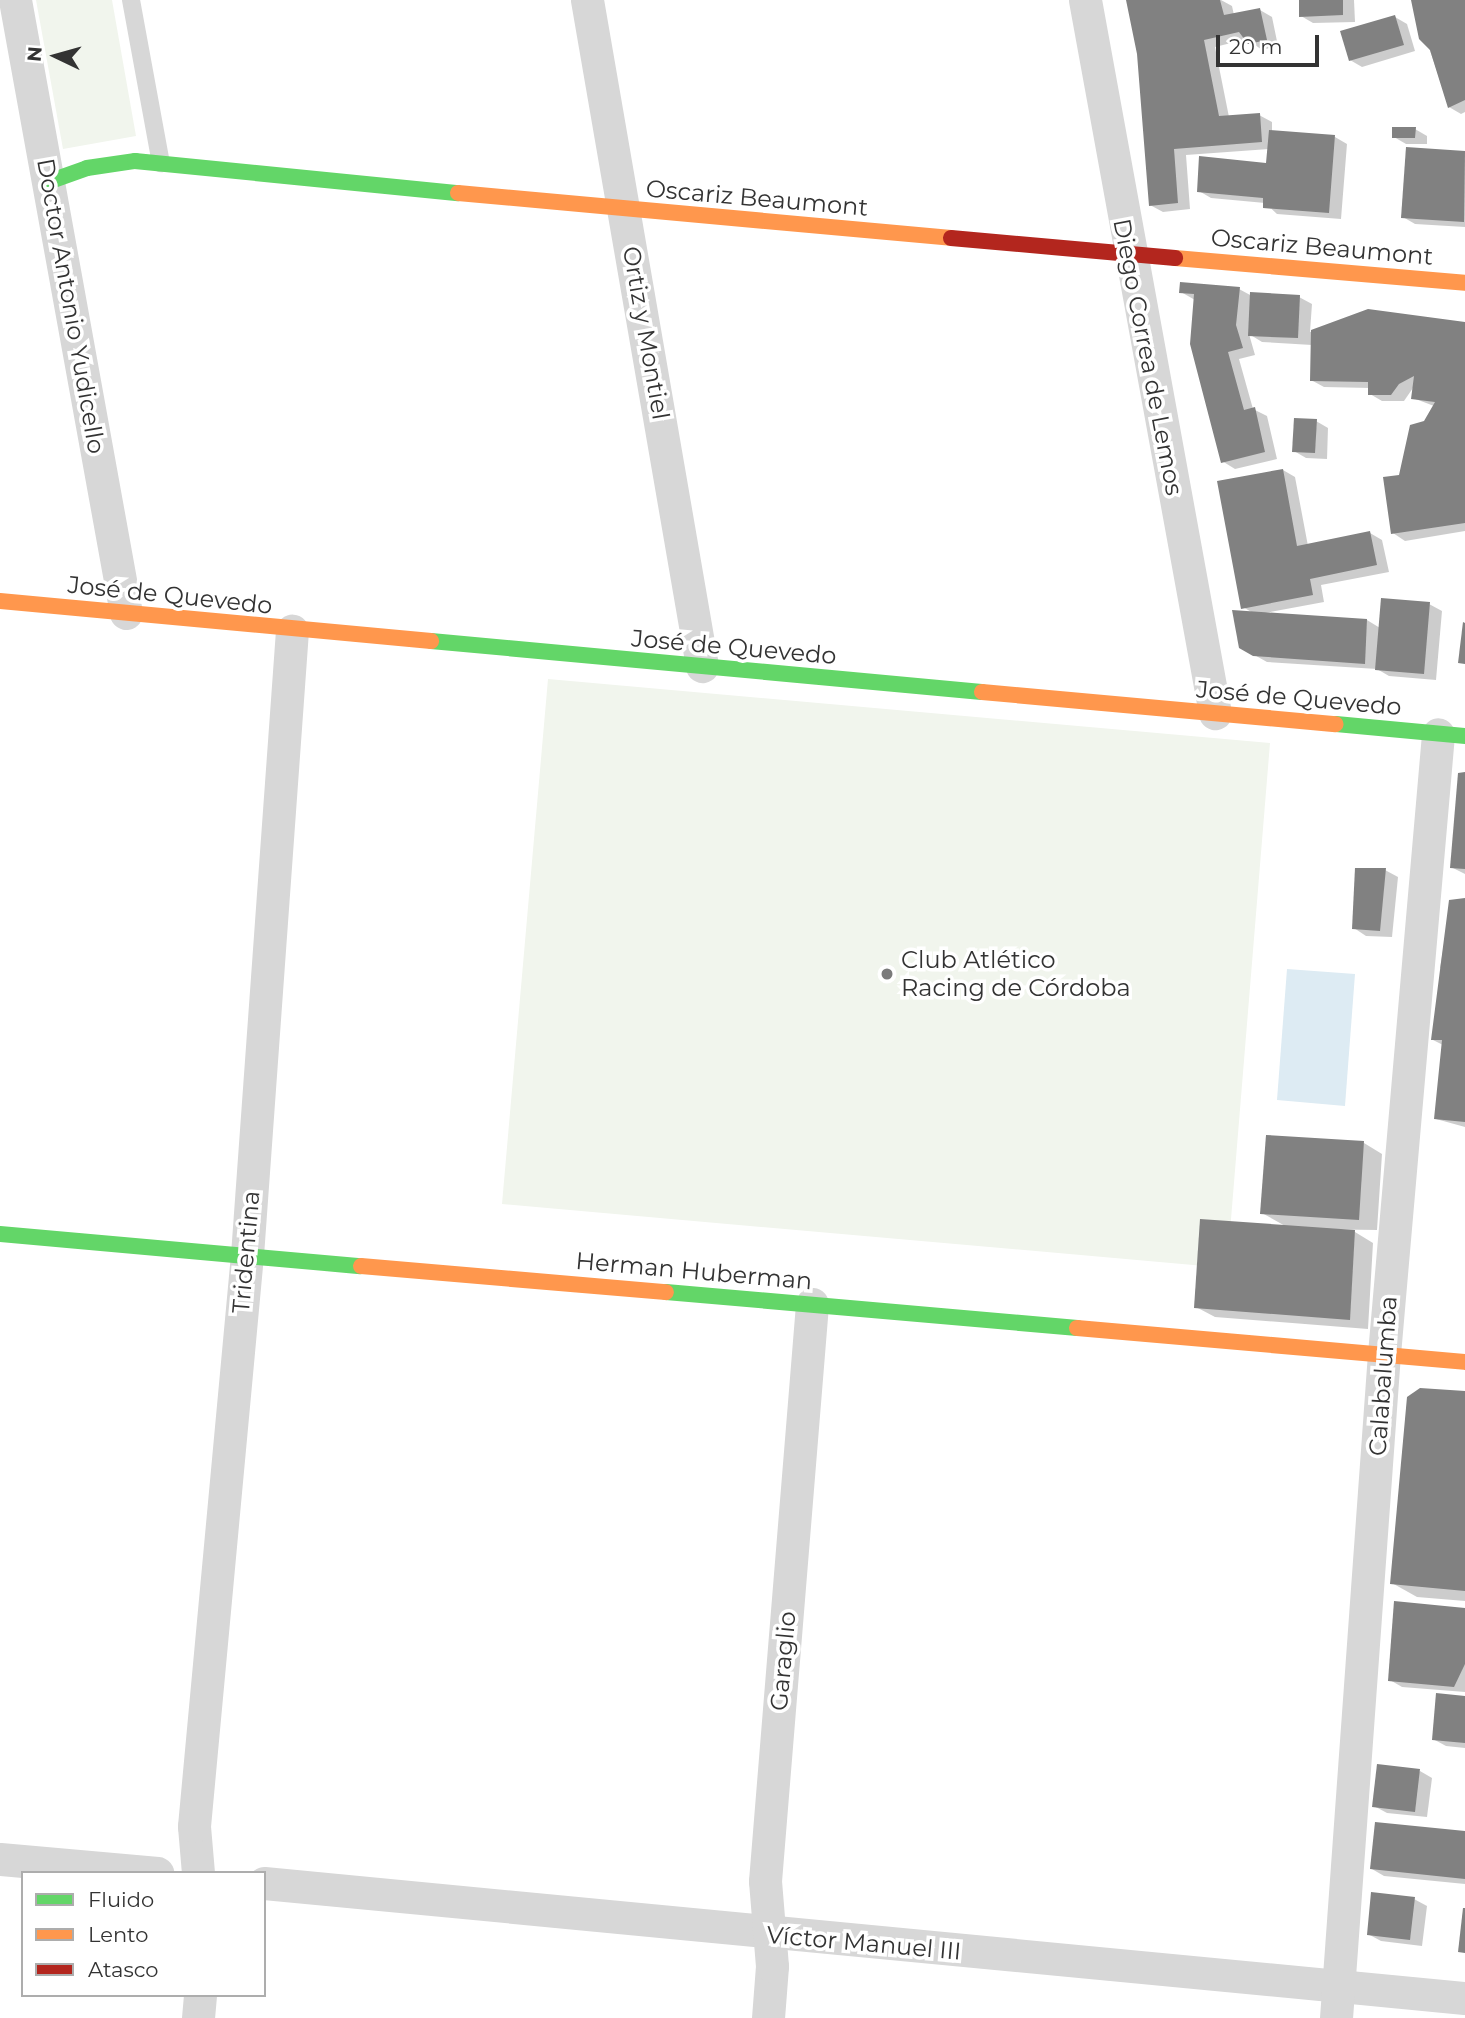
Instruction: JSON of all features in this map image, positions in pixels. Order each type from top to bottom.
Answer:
[{"type":"street","name":"Doctor Antonio Yudicello","points":[[15,0],[126,612]]},
{"type":"street","name":"Ortiz y Montiel","points":[[587,0],[702,666]]},
{"type":"street","name":"Diego Correa de Lemos","points":[[1085,0],[1128,252],[1215,713]]},
{"type":"street","name":"Oscariz Beaumont","points":[[48,182],[103,165],[161,163],[625,210],[1465,283]]},
{"type":"street","name":"José de Quevedo","points":[[0,601],[292,631],[1452,735]]},
{"type":"street","name":"Tridentina","points":[[198,1871],[194,1826],[247,1255],[292,631]]},
{"type":"street","name":"Calabalumba","points":[[1337,2002],[1384,1354],[1452,735]]},
{"type":"street","name":"Herman Huberman","points":[[0,1234],[1465,1362]]},
{"type":"street","name":"Garaglio","points":[[768,2018],[770,1934],[765,1881],[812,1304]]},
{"type":"street","points":[[0,1859],[134,1871]]},
{"type":"street","name":"Víctor Manuel III","points":[[266,1883],[770,1934],[1337,2002],[1465,1998]]},
{"type":"street","points":[[198,2018],[200,1997]]},
{"type":"lane","points":[[131,0],[161,163]]},
{"type":"shaded area","points":[[36,0],[112,0],[136,136],[63,149]]},
{"type":"shaded area","name":"Club Atlético Racing de Córdoba","points":[[548,679],[1270,743],[1227,1268],[502,1204]]},
{"type":"shaded area","points":[[1287,969],[1355,974],[1345,1106],[1277,1100]]},
{"type":"building","points":[[1126,0],[1220,0],[1224,15],[1260,8],[1267,40],[1248,44],[1239,32],[1204,40],[1219,116],[1260,113],[1262,142],[1174,149],[1178,203],[1149,206],[1137,54]]},
{"type":"building","points":[[1299,0],[1343,0],[1343,15],[1299,17]]},
{"type":"building","points":[[1411,0],[1465,0],[1465,100],[1448,108],[1430,50],[1419,39]]},
{"type":"building","points":[[1395,15],[1404,45],[1349,61],[1340,31]]},
{"type":"building","points":[[1392,127],[1416,127],[1415,138],[1392,138]]},
{"type":"building","points":[[1269,130],[1335,135],[1329,213],[1263,208],[1263,198],[1197,192],[1199,156],[1266,163]]},
{"type":"building","points":[[1406,147],[1465,151],[1464,222],[1401,218]]},
{"type":"building","points":[[1180,282],[1240,287],[1236,325],[1243,348],[1228,352],[1244,410],[1255,407],[1265,452],[1221,463],[1190,344],[1194,294],[1179,293]]},
{"type":"building","points":[[1250,292],[1300,295],[1298,338],[1248,336]]},
{"type":"building","points":[[1368,309],[1465,322],[1465,523],[1391,534],[1383,477],[1399,475],[1410,425],[1424,421],[1435,402],[1411,399],[1414,376],[1399,384],[1391,395],[1368,395],[1368,382],[1310,381],[1311,330]]},
{"type":"building","points":[[1294,418],[1317,419],[1315,453],[1292,452]]},
{"type":"building","points":[[1283,469],[1297,546],[1370,531],[1377,565],[1310,579],[1313,595],[1241,609],[1217,481]]},
{"type":"building","points":[[1381,598],[1430,602],[1424,674],[1375,670]]},
{"type":"building","points":[[1232,610],[1367,619],[1365,664],[1253,656],[1239,648]]},
{"type":"building","points":[[1463,622],[1465,623],[1465,664],[1458,663]]},
{"type":"building","points":[[1465,772],[1465,869],[1450,868],[1458,773]]},
{"type":"building","points":[[1355,868],[1386,868],[1380,931],[1352,929]]},
{"type":"building","points":[[1465,898],[1465,1122],[1434,1119],[1442,1040],[1431,1040],[1449,900]]},
{"type":"building","points":[[1266,1135],[1364,1141],[1359,1220],[1260,1214]]},
{"type":"building","points":[[1200,1219],[1355,1230],[1350,1320],[1194,1308]]},
{"type":"building","points":[[1420,1388],[1465,1391],[1465,1591],[1390,1584],[1407,1397]]},
{"type":"building","points":[[1394,1601],[1465,1608],[1465,1664],[1454,1687],[1388,1681]]},
{"type":"building","points":[[1436,1693],[1465,1696],[1465,1743],[1432,1740]]},
{"type":"building","points":[[1377,1764],[1420,1769],[1415,1812],[1372,1807]]},
{"type":"building","points":[[1375,1822],[1465,1831],[1465,1879],[1370,1869]]},
{"type":"building","points":[[1371,1892],[1415,1897],[1410,1940],[1367,1935]]},
{"type":"building","points":[[1465,1908],[1465,1953],[1458,1952]]},
{"type":"traffic: fast","points":[[48,182],[87,168],[135,161],[458,193]]},
{"type":"traffic: fast","points":[[431,641],[982,692]]},
{"type":"traffic: fast","points":[[1336,724],[1465,736]]},
{"type":"traffic: fast","points":[[0,1234],[361,1266]]},
{"type":"traffic: fast","points":[[666,1292],[1077,1328]]},
{"type":"traffic: slow","points":[[458,193],[951,238]]},
{"type":"traffic: slow","points":[[1175,258],[1465,283]]},
{"type":"traffic: slow","points":[[0,601],[431,641]]},
{"type":"traffic: slow","points":[[982,692],[1336,724]]},
{"type":"traffic: slow","points":[[361,1266],[666,1292]]},
{"type":"traffic: slow","points":[[1077,1328],[1465,1362]]},
{"type":"traffic: jam","points":[[951,238],[1175,258]]},
{"type":"place","name":"Club Atlético Racing de Córdoba","points":[[887,974]]}]
